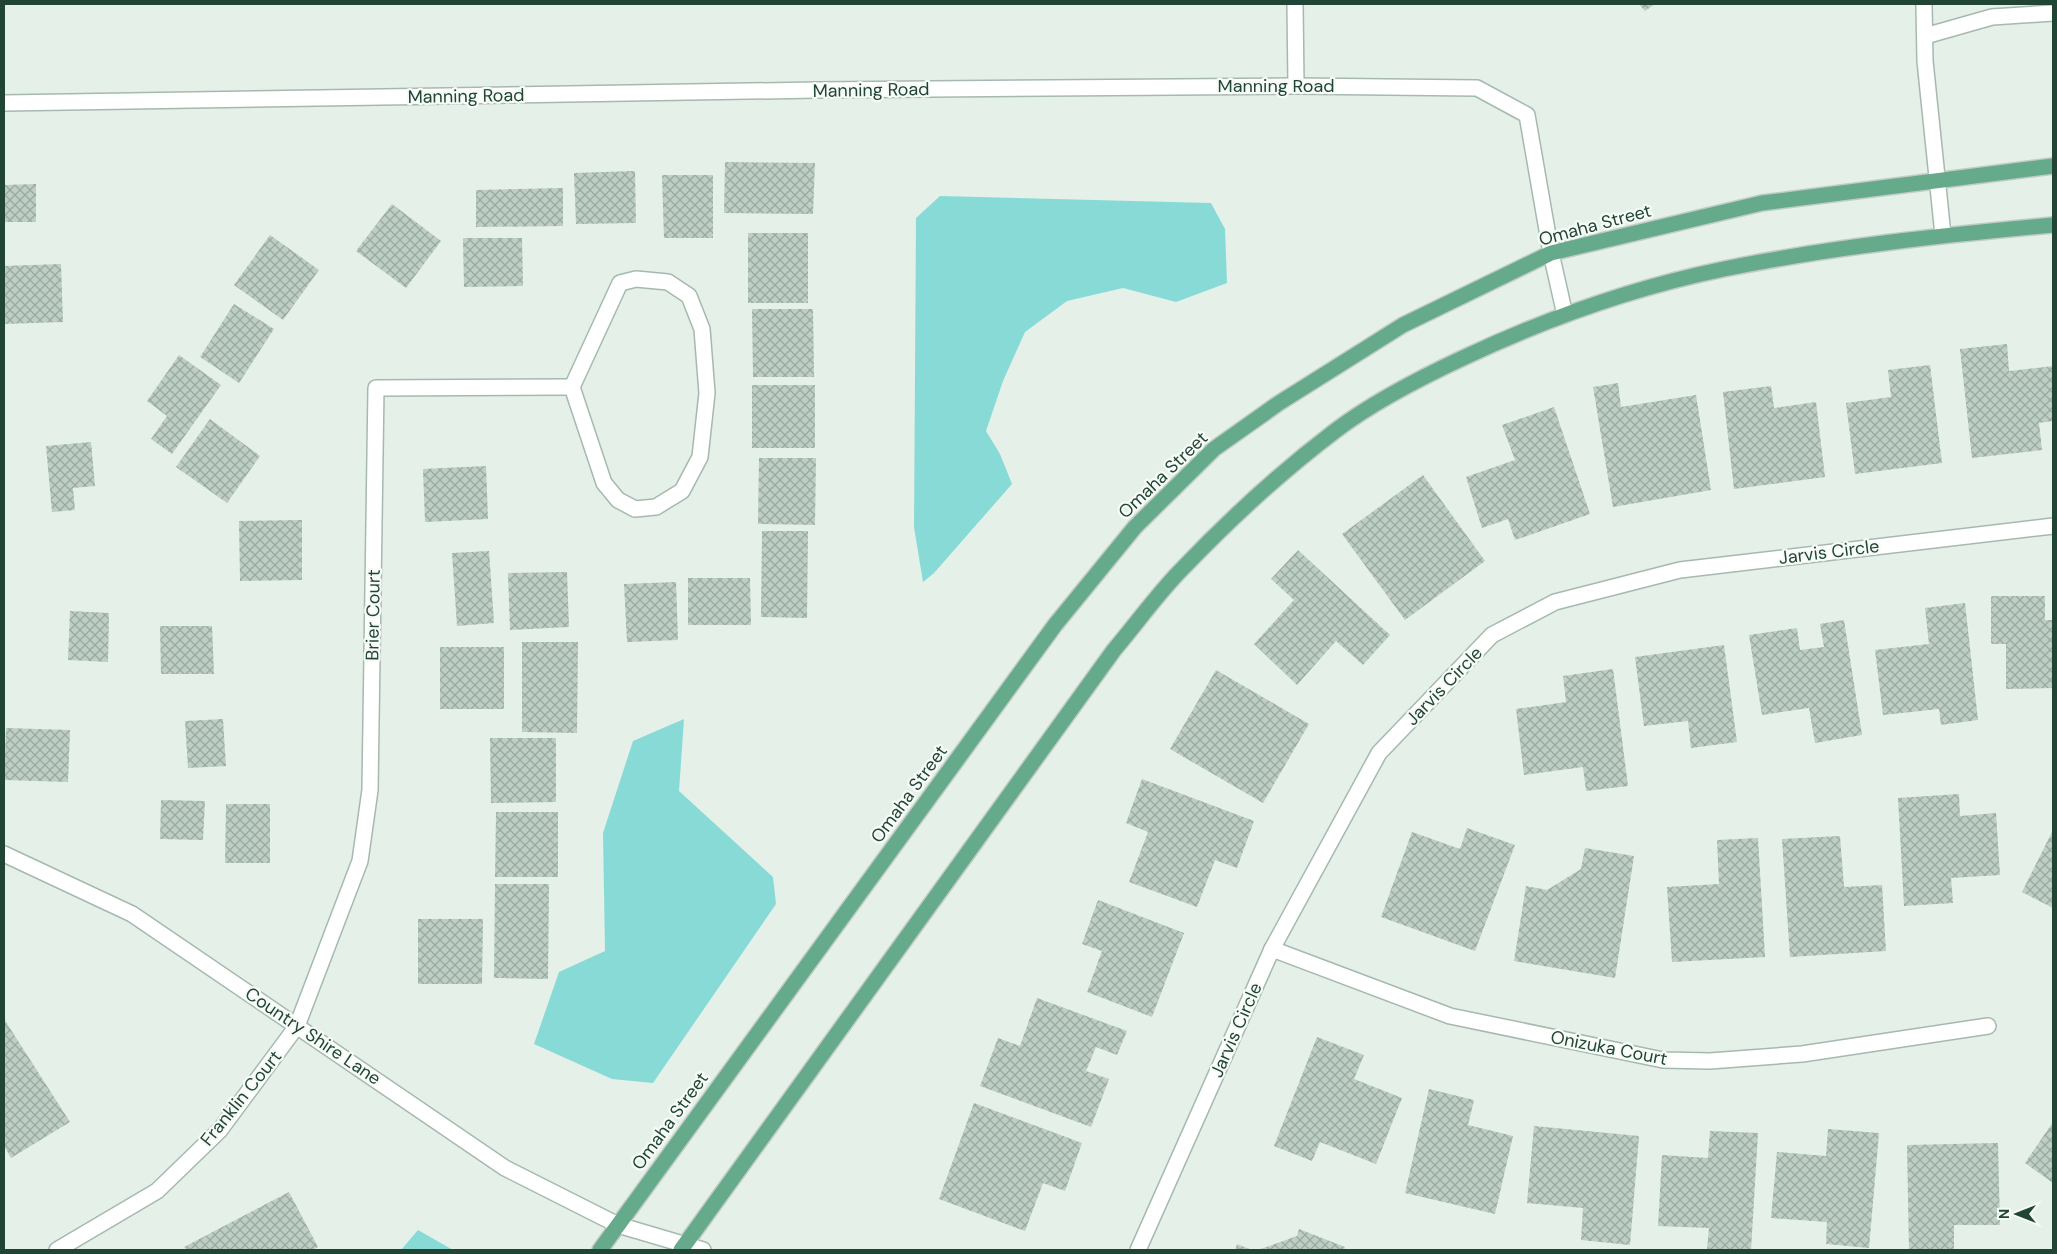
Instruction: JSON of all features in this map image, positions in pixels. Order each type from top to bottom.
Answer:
[{"type":"main road","name":"Omaha Street","points":[[600,1250],[1055,625],[1135,526],[1214,449],[1279,403],[1403,326],[1551,253],[1762,203],[2053,166]]},
{"type":"main road","points":[[683,1248],[1114,650],[1182,569],[1264,490],[1336,430],[1419,379],[1495,343],[1565,315],[1636,292],[1722,269],[1836,250],[1943,235],[2050,225]]},
{"type":"street","points":[[1295,4],[1296,86]]},
{"type":"street","points":[[1924,4],[1926,61],[1943,235]]},
{"type":"street","points":[[1925,36],[1992,17],[2053,13]]},
{"type":"street","name":"Manning Road","points":[[4,103],[817,90],[1296,86],[1477,88],[1527,115],[1551,253],[1565,315]]},
{"type":"street","points":[[636,279],[668,282],[689,296],[702,329],[707,393],[700,457],[682,491],[656,507],[635,509],[618,500],[604,483],[572,387],[620,283],[636,279]]},
{"type":"street","name":"Brier Court","points":[[297,1026],[360,861],[370,790],[376,388],[572,387]]},
{"type":"street","name":"Jarvis Circle","points":[[1138,1250],[1272,948],[1379,753],[1492,635],[1556,602],[1680,570],[2053,526]]},
{"type":"street","name":"Country Shire Lane","points":[[4,854],[132,914],[505,1168],[618,1224],[683,1248],[703,1250]]},
{"type":"street","name":"Onizuka Court","points":[[1272,948],[1450,1016],[1663,1060],[1710,1061],[1802,1054],[1988,1026]]},
{"type":"street","name":"Franklin Court","points":[[57,1250],[157,1191],[220,1130],[297,1026]]},
{"type":"water","points":[[940,196],[1211,203],[1225,229],[1227,283],[1176,302],[1123,288],[1067,301],[1025,332],[1003,381],[986,431],[1000,454],[1012,484],[934,573],[923,582],[914,527],[916,218]]},
{"type":"water","points":[[684,719],[679,791],[773,877],[776,904],[653,1083],[612,1079],[534,1044],[559,972],[605,951],[603,833],[633,741]]},
{"type":"water","points":[[418,1230],[453,1250],[401,1250]]},
{"type":"building","points":[[1639,4],[1655,4],[1645,11]]},
{"type":"building","points":[[725,162],[815,163],[813,214],[724,213]]},
{"type":"building","points":[[635,171],[636,223],[576,224],[574,173]]},
{"type":"building","points":[[662,175],[713,175],[713,238],[664,238]]},
{"type":"building","points":[[36,184],[36,222],[4,222],[4,185]]},
{"type":"building","points":[[563,188],[563,226],[476,227],[476,190]]},
{"type":"building","points":[[392,204],[441,241],[406,288],[356,251]]},
{"type":"building","points":[[748,233],[808,233],[808,303],[748,303]]},
{"type":"building","points":[[270,235],[319,270],[283,320],[234,285]]},
{"type":"building","points":[[463,238],[522,238],[523,286],[464,287]]},
{"type":"building","points":[[61,264],[63,322],[4,324],[4,266]]},
{"type":"building","points":[[234,304],[274,329],[239,383],[200,357]]},
{"type":"building","points":[[752,309],[813,309],[814,377],[753,377]]},
{"type":"building","points":[[2007,344],[2009,371],[2053,366],[2053,421],[2039,423],[2042,450],[1972,458],[1960,349]]},
{"type":"building","points":[[179,355],[221,385],[172,454],[151,439],[167,416],[147,401]]},
{"type":"building","points":[[1930,365],[1942,463],[1855,474],[1846,403],[1891,397],[1888,370]]},
{"type":"building","points":[[1618,383],[1621,407],[1696,395],[1711,490],[1613,507],[1593,387]]},
{"type":"building","points":[[752,385],[815,385],[815,448],[752,448]]},
{"type":"building","points":[[1771,386],[1774,408],[1816,402],[1825,477],[1734,489],[1723,392]]},
{"type":"building","points":[[1554,407],[1590,514],[1515,540],[1508,519],[1482,528],[1466,477],[1515,460],[1502,425]]},
{"type":"building","points":[[210,419],[260,456],[227,503],[176,467]]},
{"type":"building","points":[[91,442],[95,486],[73,488],[75,510],[52,512],[46,446]]},
{"type":"building","points":[[759,458],[816,458],[815,525],[758,524]]},
{"type":"building","points":[[486,466],[488,519],[425,522],[423,469]]},
{"type":"building","points":[[1423,475],[1485,561],[1405,620],[1342,534]]},
{"type":"building","points":[[302,520],[302,580],[240,581],[239,521]]},
{"type":"building","points":[[762,531],[808,531],[807,618],[761,617]]},
{"type":"building","points":[[1298,550],[1390,635],[1363,665],[1336,641],[1297,685],[1254,644],[1294,600],[1271,579]]},
{"type":"building","points":[[489,551],[494,623],[457,626],[452,553]]},
{"type":"building","points":[[567,572],[569,627],[510,630],[508,573]]},
{"type":"building","points":[[688,578],[750,578],[751,625],[688,625]]},
{"type":"building","points":[[676,582],[678,640],[627,642],[624,584]]},
{"type":"building","points":[[1991,596],[2045,596],[2045,620],[2053,620],[2053,688],[2006,689],[2006,644],[1991,644]]},
{"type":"building","points":[[1965,603],[1978,720],[1941,725],[1939,709],[1883,715],[1875,650],[1929,644],[1925,608]]},
{"type":"building","points":[[70,611],[109,613],[108,662],[68,660]]},
{"type":"building","points":[[1844,620],[1862,735],[1815,743],[1809,708],[1762,715],[1749,635],[1797,628],[1800,650],[1824,647],[1820,624]]},
{"type":"building","points":[[160,626],[212,626],[214,674],[161,674]]},
{"type":"building","points":[[522,642],[578,642],[577,733],[522,732]]},
{"type":"building","points":[[1724,645],[1737,742],[1691,748],[1688,721],[1644,726],[1635,657]]},
{"type":"building","points":[[440,647],[504,647],[504,709],[440,709]]},
{"type":"building","points":[[1613,669],[1628,786],[1586,791],[1583,767],[1524,775],[1516,709],[1566,702],[1563,676]]},
{"type":"building","points":[[1216,670],[1309,724],[1263,803],[1170,749]]},
{"type":"building","points":[[223,719],[226,766],[188,768],[185,721]]},
{"type":"building","points":[[6,728],[70,730],[68,782],[4,780]]},
{"type":"building","points":[[490,738],[556,738],[556,802],[491,803]]},
{"type":"building","points":[[1142,779],[1254,821],[1237,868],[1215,860],[1197,907],[1129,882],[1148,832],[1126,823]]},
{"type":"building","points":[[1959,794],[1960,816],[1996,813],[2000,875],[1951,878],[1953,903],[1904,906],[1898,798]]},
{"type":"building","points":[[161,800],[205,801],[203,840],[160,839]]},
{"type":"building","points":[[226,804],[270,804],[270,863],[225,863]]},
{"type":"building","points":[[496,812],[558,812],[558,877],[495,877]]},
{"type":"building","points":[[1467,828],[1515,845],[1475,951],[1381,917],[1412,832],[1460,849]]},
{"type":"building","points":[[2053,830],[2053,908],[2022,892]]},
{"type":"building","points":[[1840,836],[1844,887],[1882,885],[1886,951],[1790,957],[1782,839]]},
{"type":"building","points":[[1758,838],[1765,957],[1672,962],[1667,887],[1719,884],[1717,840]]},
{"type":"building","points":[[1585,848],[1634,856],[1615,978],[1514,961],[1526,886],[1547,890],[1581,869]]},
{"type":"building","points":[[495,884],[549,884],[548,979],[494,978]]},
{"type":"building","points":[[1098,900],[1184,933],[1152,1017],[1087,992],[1102,951],[1082,944]]},
{"type":"building","points":[[418,919],[483,919],[482,984],[418,984]]},
{"type":"building","points":[[1037,998],[1127,1031],[1117,1055],[1096,1047],[1086,1071],[1109,1079],[1091,1127],[980,1086],[998,1038],[1020,1046]]},
{"type":"building","points":[[4,1019],[70,1122],[11,1158],[4,1146]]},
{"type":"building","points":[[1317,1037],[1364,1055],[1354,1079],[1402,1098],[1376,1164],[1320,1142],[1312,1161],[1274,1146]]},
{"type":"building","points":[[1429,1089],[1474,1100],[1468,1125],[1513,1136],[1495,1214],[1405,1193]]},
{"type":"building","points":[[974,1103],[1082,1143],[1065,1191],[1043,1183],[1025,1231],[939,1199]]},
{"type":"building","points":[[2053,1122],[2053,1183],[2025,1163]]},
{"type":"building","points":[[1534,1126],[1639,1136],[1630,1245],[1581,1240],[1583,1208],[1527,1203]]},
{"type":"building","points":[[1828,1129],[1879,1133],[1869,1248],[1826,1244],[1827,1222],[1771,1218],[1777,1152],[1826,1156]]},
{"type":"building","points":[[1710,1131],[1758,1133],[1751,1250],[1707,1250],[1709,1228],[1658,1226],[1662,1155],[1708,1158]]},
{"type":"building","points":[[1998,1143],[2000,1225],[1954,1225],[1954,1250],[1909,1250],[1907,1145]]},
{"type":"building","points":[[289,1192],[318,1247],[312,1250],[186,1250],[184,1247]]},
{"type":"building","points":[[1299,1229],[1345,1247],[1344,1250],[1258,1250],[1297,1236]]},
{"type":"building","points":[[1237,1244],[1252,1250],[1235,1250]]}]
